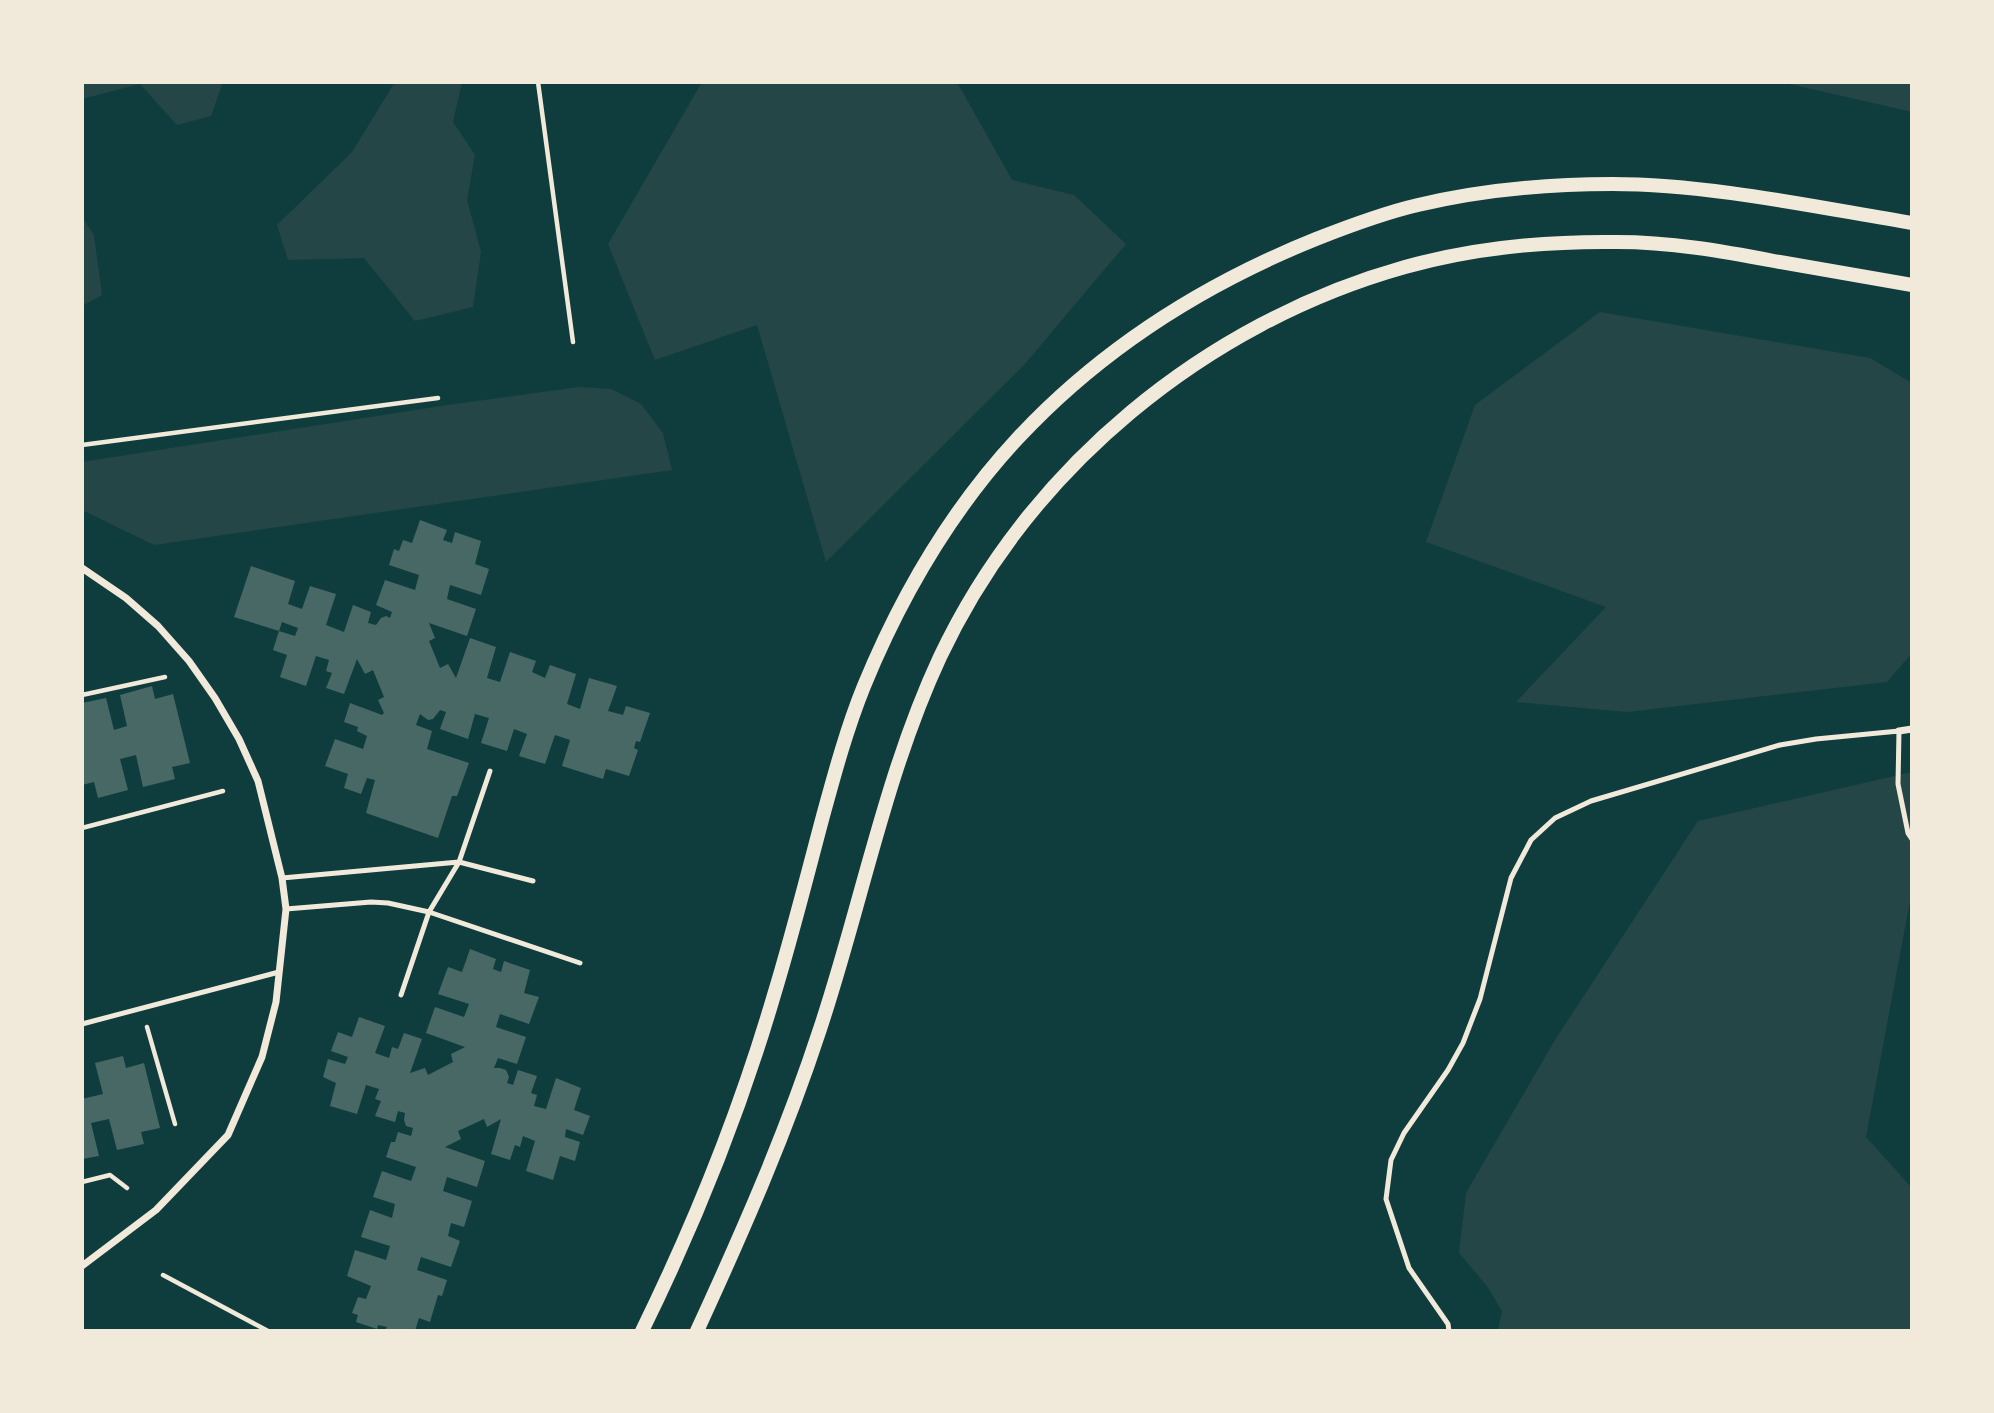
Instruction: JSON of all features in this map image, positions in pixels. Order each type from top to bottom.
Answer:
[{"type":"main road","points":[[642,1331],[695,1215],[739,1101],[774,995],[835,770],[863,688],[883,643],[929,555],[982,481],[1015,441],[1077,382],[1171,311],[1221,282],[1275,256],[1372,218],[1416,205],[1474,194],[1577,184],[1661,186],[1754,197],[1912,223]]},
{"type":"main road","points":[[697,1331],[751,1213],[821,1028],[894,780],[916,715],[940,657],[969,602],[1033,510],[1107,433],[1203,358],[1268,320],[1334,291],[1405,267],[1443,258],[1538,245],[1621,242],[1719,251],[1912,285]]},
{"type":"street","points":[[82,568],[126,598],[158,626],[189,661],[215,698],[239,739],[258,781],[282,878],[286,909],[276,1002],[262,1057],[228,1135],[156,1210],[82,1266]]},
{"type":"street","points":[[1899,731],[1912,729]]},
{"type":"lane","points":[[1449,1331],[1448,1325],[1409,1268],[1386,1199],[1391,1160],[1404,1133],[1448,1070],[1463,1043],[1480,999],[1511,878],[1531,840],[1555,818],[1604,797],[1780,745],[1899,731],[1898,784],[1908,833],[1912,839]]},
{"type":"lane","points":[[401,995],[429,912],[459,862],[490,771]]},
{"type":"lane","points":[[282,878],[459,862],[533,881]]},
{"type":"lane","points":[[286,909],[371,902],[388,904],[429,912],[580,963]]},
{"type":"lane","points":[[82,1024],[279,972]]},
{"type":"path","points":[[538,82],[573,342]]},
{"type":"path","points":[[82,445],[438,398]]},
{"type":"path","points":[[82,695],[164,677]]},
{"type":"path","points":[[82,828],[223,791]]},
{"type":"path","points":[[146,1025],[175,1124]]},
{"type":"path","points":[[82,1182],[110,1175],[127,1188]]},
{"type":"path","points":[[163,1275],[268,1331]]},
{"type":"shaded area","points":[[82,82],[223,82],[211,116],[177,125],[140,84],[82,99]]},
{"type":"shaded area","points":[[395,82],[462,82],[453,122],[475,155],[467,200],[481,252],[473,307],[415,321],[364,258],[288,260],[277,225],[352,152]]},
{"type":"shaded area","points":[[702,82],[957,82],[1012,180],[1074,195],[1126,244],[1024,365],[826,562],[757,325],[655,360],[608,244]]},
{"type":"shaded area","points":[[1781,82],[1912,82],[1912,112]]},
{"type":"shaded area","points":[[82,217],[94,235],[102,295],[82,306]]},
{"type":"shaded area","points":[[1600,312],[1870,358],[1912,383],[1912,653],[1887,682],[1627,712],[1516,702],[1606,607],[1426,542],[1475,405]]},
{"type":"shaded area","points":[[580,387],[611,389],[641,404],[663,433],[672,470],[154,545],[82,510],[82,462]]},
{"type":"shaded area","points":[[1912,772],[1912,890],[1866,1137],[1912,1188],[1912,1331],[1498,1331],[1502,1311],[1487,1286],[1459,1253],[1466,1193],[1555,1040],[1698,821]]},
{"type":"building","points":[[420,520],[447,530],[443,540],[452,543],[455,532],[481,541],[475,564],[489,569],[481,595],[450,585],[447,599],[476,609],[467,636],[429,623],[435,638],[429,641],[440,668],[448,664],[456,678],[470,638],[496,647],[487,678],[500,682],[510,652],[536,661],[532,672],[545,678],[550,665],[576,674],[567,704],[580,709],[589,678],[617,686],[608,711],[623,715],[626,706],[650,713],[640,742],[636,741],[634,748],[638,750],[629,776],[606,769],[603,779],[562,766],[570,740],[555,735],[545,764],[519,756],[527,734],[514,729],[507,751],[481,743],[489,718],[475,714],[468,739],[440,729],[446,712],[440,710],[433,719],[428,720],[420,714],[416,725],[432,731],[427,749],[469,763],[457,796],[452,796],[438,838],[366,813],[375,780],[367,778],[361,794],[344,788],[348,774],[325,766],[335,739],[363,749],[367,736],[357,731],[358,727],[344,722],[350,703],[382,715],[384,713],[378,700],[384,697],[373,670],[365,674],[357,659],[344,694],[326,688],[332,673],[326,671],[329,660],[316,656],[306,686],[280,677],[287,655],[273,650],[279,631],[234,617],[251,566],[295,581],[288,604],[302,609],[310,586],[336,594],[326,625],[344,632],[353,605],[371,612],[368,623],[376,625],[381,618],[390,618],[392,612],[376,605],[385,580],[415,590],[419,575],[389,565],[394,549],[399,551],[403,540],[412,543]],"holes":[[[282,622],[298,628],[295,636],[279,631]]]},
{"type":"building","points":[[152,686],[155,699],[173,694],[190,763],[172,767],[175,779],[143,787],[136,755],[120,759],[128,790],[98,798],[94,782],[82,785],[82,703],[106,698],[114,730],[127,726],[120,695]]},
{"type":"building","points":[[470,949],[496,959],[493,969],[501,972],[504,961],[530,970],[524,993],[539,997],[529,1024],[500,1014],[496,1027],[526,1037],[517,1064],[498,1058],[494,1068],[506,1070],[509,1077],[507,1083],[513,1085],[518,1070],[537,1076],[531,1093],[537,1095],[534,1106],[546,1109],[556,1078],[581,1088],[574,1110],[590,1116],[583,1135],[566,1129],[565,1137],[580,1142],[575,1161],[560,1156],[553,1180],[526,1171],[535,1141],[523,1136],[520,1147],[515,1145],[510,1160],[491,1154],[501,1119],[487,1127],[484,1119],[458,1131],[461,1139],[445,1147],[485,1161],[477,1187],[447,1177],[443,1191],[472,1201],[464,1227],[451,1223],[448,1236],[460,1241],[451,1267],[421,1257],[417,1270],[447,1280],[442,1296],[438,1295],[430,1322],[419,1318],[415,1331],[385,1331],[387,1327],[378,1325],[377,1329],[356,1322],[358,1315],[352,1313],[358,1297],[366,1299],[371,1286],[347,1276],[355,1250],[386,1260],[390,1246],[361,1237],[370,1210],[392,1218],[395,1204],[373,1197],[382,1171],[411,1181],[416,1167],[386,1157],[398,1132],[411,1136],[413,1128],[406,1126],[405,1113],[398,1111],[395,1122],[375,1116],[381,1101],[375,1099],[379,1089],[366,1085],[357,1114],[330,1106],[336,1083],[323,1077],[328,1059],[345,1064],[348,1057],[331,1051],[338,1032],[352,1037],[359,1017],[385,1026],[375,1053],[389,1058],[392,1047],[398,1049],[404,1033],[422,1039],[410,1073],[425,1068],[428,1075],[453,1062],[451,1054],[465,1047],[426,1033],[435,1007],[464,1017],[469,1004],[438,994],[448,967],[462,972]]},
{"type":"building","points":[[123,1056],[126,1068],[144,1063],[160,1128],[141,1132],[144,1144],[117,1150],[109,1119],[91,1123],[99,1156],[82,1159],[82,1099],[103,1094],[95,1063]]}]
